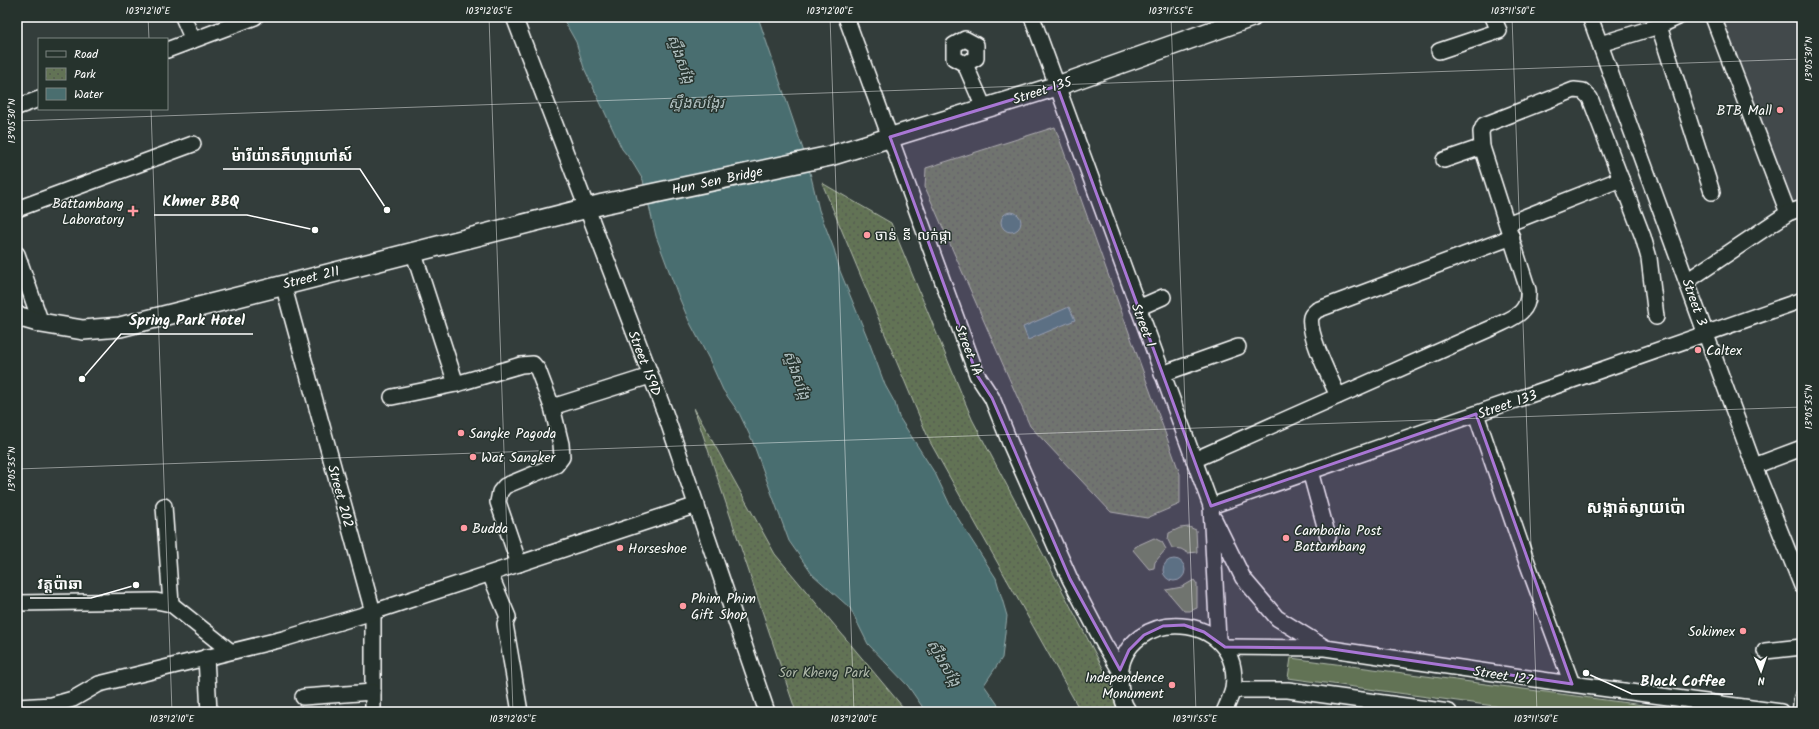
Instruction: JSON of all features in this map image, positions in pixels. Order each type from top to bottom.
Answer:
[{"type":"main road","name":"Street 135","points":[[830,156],[1057,86],[1252,17]]},
{"type":"main road","name":"Hun Sen Bridge","points":[[595,206],[830,156]]},
{"type":"main road","name":"Street 211","points":[[17,316],[41,323],[83,330],[120,327],[283,284],[595,206]]},
{"type":"street","points":[[183,17],[193,40]]},
{"type":"street","points":[[168,50],[255,17]]},
{"type":"street","name":"Street 159D","points":[[514,17],[595,206],[650,376],[665,413],[767,712]]},
{"type":"street","name":"Street 1A","points":[[846,17],[977,375],[992,398],[1010,443],[1070,579],[1104,644],[1120,670]]},
{"type":"street","name":"Street 1","points":[[1032,17],[1211,510],[1222,644],[1232,673],[1233,690]]},
{"type":"street","points":[[1439,51],[1499,32],[1493,17]]},
{"type":"street","name":"Street 3","points":[[1590,17],[1754,466],[1802,586]]},
{"type":"street","points":[[1600,44],[1659,26],[1678,17]]},
{"type":"street","points":[[1714,17],[1788,213]]},
{"type":"street","points":[[1659,26],[1712,192]]},
{"type":"street","points":[[965,64],[984,108]]},
{"type":"street","points":[[1194,460],[1494,327],[1516,316],[1525,309],[1529,300],[1528,290],[1482,147],[1481,132],[1484,125],[1574,90],[1583,91],[1590,98],[1621,179],[1647,251],[1656,317]]},
{"type":"street","points":[[17,107],[38,99]]},
{"type":"street","points":[[17,209],[193,144]]},
{"type":"street","points":[[1444,160],[1482,147]]},
{"type":"street","points":[[1338,396],[1316,345],[1310,323],[1311,316],[1317,310],[1509,230],[1621,179]]},
{"type":"street","points":[[1687,281],[1788,213],[1802,208]]},
{"type":"street","points":[[413,251],[456,384]]},
{"type":"street","points":[[17,254],[41,323]]},
{"type":"street","name":"Street 202","points":[[283,284],[373,612],[373,712]]},
{"type":"street","points":[[1138,308],[1163,297]]},
{"type":"street","name":"Street 133","points":[[1211,510],[1310,472],[1802,300]]},
{"type":"street","points":[[1162,374],[1238,347]]},
{"type":"street","points":[[392,397],[456,384],[521,365],[533,364],[538,370],[552,407],[561,444],[562,457],[556,465],[505,486],[500,492],[498,502],[519,564]]},
{"type":"street","points":[[552,407],[650,376]]},
{"type":"street","points":[[1476,414],[1524,554],[1572,684]]},
{"type":"street","points":[[1754,466],[1802,448]]},
{"type":"street","points":[[1310,472],[1328,537]]},
{"type":"street","points":[[17,707],[52,705],[73,699],[99,684],[283,639],[373,612],[697,505]]},
{"type":"street","points":[[164,506],[171,604]]},
{"type":"street","points":[[1211,510],[1243,578],[1277,618],[1325,648]]},
{"type":"street","points":[[490,574],[508,617],[505,624],[520,712]]},
{"type":"street","points":[[17,603],[156,601],[171,604],[230,651]]},
{"type":"street","points":[[1129,712],[1120,691],[1120,670],[1129,650],[1144,635],[1163,626],[1184,625],[1204,632],[1222,644]]},
{"type":"street","name":"Street 127","points":[[1222,644],[1325,648],[1572,684],[1781,712]]},
{"type":"street","points":[[1765,651],[1802,647]]},
{"type":"street","points":[[206,657],[209,712]]},
{"type":"street","points":[[1224,712],[1233,690],[1288,690],[1360,706],[1449,712]]},
{"type":"street","points":[[303,697],[373,692]]},
{"type":"street","points":[[1800,712],[1802,697]]},
{"type":"highlighted area","points":[[1057,86],[1211,506],[1476,414],[1572,684],[1325,648],[1225,647],[1204,632],[1184,625],[1163,626],[1144,635],[1129,650],[1120,670],[1070,579],[992,398],[977,375],[890,137]]},
{"type":"shaded area","name":"BTB Mall","points":[[1723,17],[1802,17],[1802,204],[1793,207]]},
{"type":"green space","points":[[1055,127],[1180,474],[1180,504],[1147,518],[1111,512],[1030,426],[925,187],[926,168]]},
{"type":"green space","points":[[822,183],[891,223],[972,419],[1126,712],[1081,712],[930,442]]},
{"type":"green space","name":"Sor Kheng Park","points":[[694,408],[775,554],[907,712],[796,712]]},
{"type":"green space","points":[[1189,527],[1196,530],[1197,552],[1188,553],[1181,549],[1172,548],[1168,540],[1169,533],[1180,528]]},
{"type":"green space","points":[[1154,538],[1162,542],[1166,549],[1155,562],[1154,568],[1149,569],[1133,550],[1134,547]]},
{"type":"green space","points":[[1194,580],[1197,584],[1197,608],[1190,611],[1184,611],[1166,590],[1182,587]]},
{"type":"green space","points":[[1291,658],[1695,712],[1538,712],[1288,678]]},
{"type":"water","name":"ស្ទឹងសង្កែរ","points":[[562,17],[758,17],[808,164],[819,210],[834,249],[840,271],[885,385],[895,403],[899,417],[936,475],[950,505],[996,578],[1007,616],[1002,658],[984,685],[1003,712],[926,712],[908,686],[868,644],[850,608],[812,574],[789,541],[752,440],[739,413],[723,390],[678,295],[656,236],[643,180],[631,160],[622,149],[584,68],[576,42]]},
{"type":"water","points":[[1011,212],[1018,215],[1021,222],[1018,229],[1011,232],[1004,229],[1001,222],[1004,215]]},
{"type":"water","points":[[1069,307],[1075,320],[1028,340],[1023,327]]},
{"type":"water","points":[[1174,559],[1178,560],[1184,566],[1184,574],[1178,580],[1174,581],[1170,580],[1164,574],[1163,570],[1164,566],[1170,560]]},
{"type":"place","name":"BTB Mall","points":[[1780,110]]},
{"type":"place","name":"ម៉ារីយ៉ានភីហ្សាហៅស៍","points":[[387,210]]},
{"type":"place","name":"Battambang Laboratory","points":[[133,211]]},
{"type":"place","name":"Khmer BBQ","points":[[315,230]]},
{"type":"place","name":"ចាន់ នី លក់ផ្កា","points":[[867,235]]},
{"type":"place","name":"Caltex","points":[[1698,350]]},
{"type":"place","name":"Spring Park Hotel","points":[[82,379]]},
{"type":"place","name":"Sangke Pagoda","points":[[461,433]]},
{"type":"place","name":"Wat Sangker","points":[[473,457]]},
{"type":"place","name":"Budda","points":[[464,528]]},
{"type":"place","name":"Cambodia Post Battambang","points":[[1286,538]]},
{"type":"place","name":"Horseshoe","points":[[620,548]]},
{"type":"place","name":"វត្តប៉ាឆា","points":[[136,585]]},
{"type":"place","name":"Phim Phim Gift Shop","points":[[683,606]]},
{"type":"place","name":"Sokimex","points":[[1743,631]]},
{"type":"place","name":"Black Coffee","points":[[1586,673]]},
{"type":"place","name":"Independence Monument","points":[[1172,685]]},
{"type":"district","name":"សង្កាត់ស្វាយប៉ោ","points":[[1636,507]]},
{"type":"water label","name":"ស្ទឹងសង្កែ","points":[[681,59]]},
{"type":"water label","name":"ស្ទឹងសង្កែ","points":[[797,375]]},
{"type":"water label","name":"ស្ទឹងសង្កែ","points":[[944,663]]}]
